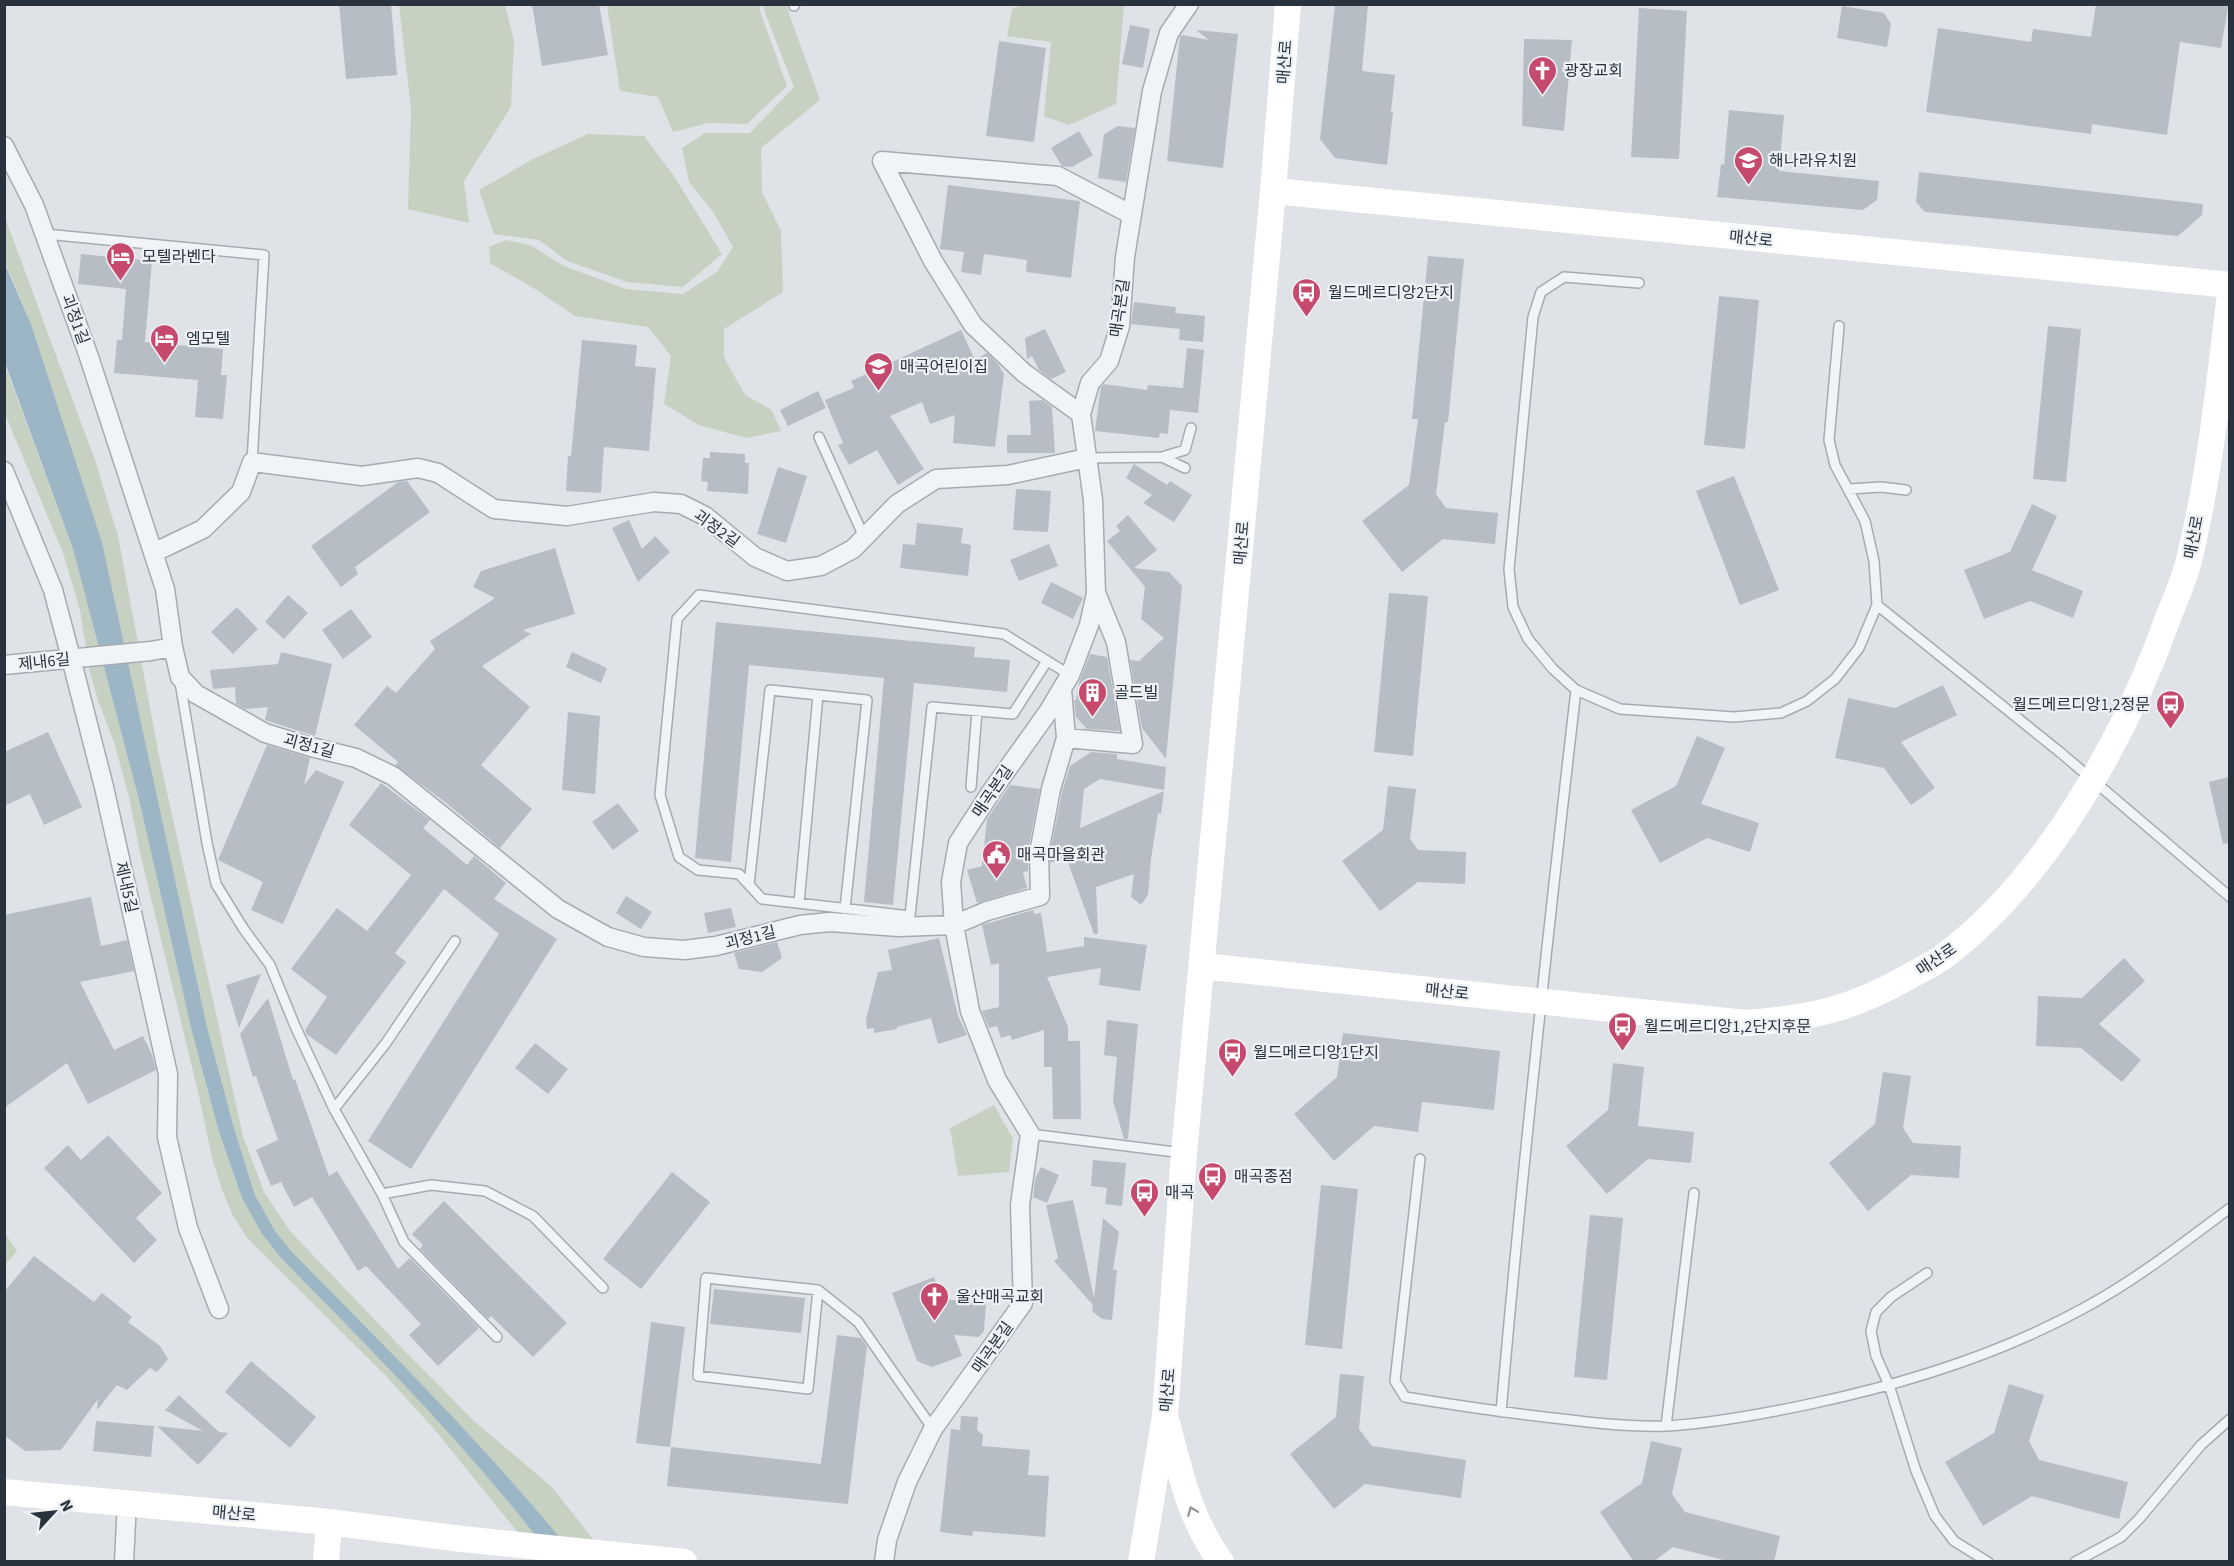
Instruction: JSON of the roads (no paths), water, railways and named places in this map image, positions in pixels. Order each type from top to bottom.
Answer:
[{"type":"street","name":"매곡본길","points":[[884,1562],[887,1540],[908,1482],[933,1429],[1023,1303],[1020,1205],[1030,1134],[997,1080],[970,1011],[954,925],[951,882],[958,843],[1048,712],[1066,682],[1089,625],[1096,593],[1093,500],[1081,414],[1090,383],[1108,361],[1120,326],[1125,257],[1152,91],[1169,33],[1189,4]]},
{"type":"street","name":"매산로","points":[[1141,1562],[1165,1416],[1184,1153],[1273,191],[1288,4]]},
{"type":"street","name":"괴정1길","points":[[4,146],[34,205],[88,354],[165,589],[173,647],[180,677],[196,694],[265,733],[356,758],[393,776],[558,909],[608,937],[644,947],[684,950],[716,946],[790,927],[820,923],[899,927],[954,925]]},
{"type":"street","points":[[1081,414],[1024,373],[973,325],[933,261],[882,161],[1058,176],[1132,214]]},
{"type":"street","name":"매산로","points":[[1273,191],[2229,285]]},
{"type":"street","name":"매산로","points":[[1202,966],[1746,1023],[1796,1019],[1839,1009],[1888,989],[1942,957],[1987,920],[2047,847],[2092,780],[2121,730],[2155,656],[2187,565],[2211,446],[2229,294]]},
{"type":"street","name":"괴정2길","points":[[252,462],[362,476],[418,468],[438,473],[494,509],[567,516],[654,502],[681,504],[705,516],[755,557],[787,571],[821,566],[853,549],[897,504],[936,479],[1008,475],[1087,458]]},
{"type":"street","points":[[153,553],[203,529],[241,492],[252,462]]},
{"type":"street","name":"제내5길","points":[[4,471],[53,590],[77,657],[168,1074],[167,1137],[188,1228],[219,1310]]},
{"type":"street","points":[[1066,738],[1133,744],[1116,642],[1096,593]]},
{"type":"street","name":"제내6길","points":[[4,665],[173,647]]},
{"type":"street","points":[[954,925],[987,911],[1040,896],[1039,853],[1051,789],[1066,738],[1066,682]]},
{"type":"street","points":[[1165,1416],[1190,1508],[1206,1541],[1221,1562]]},
{"type":"street","name":"매산로","points":[[4,1492],[329,1522],[670,1561]]},
{"type":"street","points":[[124,1562],[127,1502]]},
{"type":"street","points":[[326,1562],[329,1522]]},
{"type":"lane","points":[[45,234],[264,255],[252,462]]},
{"type":"lane","points":[[1639,283],[1564,277],[1541,292],[1533,317],[1509,568],[1514,607],[1528,639],[1553,669],[1576,690],[1620,709],[1734,717],[1781,712],[1807,701],[1835,679],[1859,648],[1877,605],[1874,561],[1865,521],[1835,465],[1829,440],[1839,326]]},
{"type":"lane","points":[[1087,458],[1162,456],[1185,450],[1191,428]]},
{"type":"lane","points":[[819,437],[864,537]]},
{"type":"lane","points":[[1162,456],[1185,468]]},
{"type":"lane","points":[[1849,489],[1906,490]]},
{"type":"lane","points":[[1047,661],[1013,714],[932,707],[910,916],[762,899],[739,874],[698,870],[679,857],[660,795],[677,619],[699,595],[1004,634],[1047,661],[1066,682]]},
{"type":"lane","points":[[1877,605],[2092,780],[2229,897]]},
{"type":"lane","points":[[180,677],[207,843],[216,884],[243,928],[270,965],[295,1026],[334,1109],[381,1194],[404,1242],[497,1337]]},
{"type":"lane","points":[[749,885],[770,690],[867,700],[845,909]]},
{"type":"lane","points":[[1501,1412],[1521,1179],[1576,690]]},
{"type":"lane","points":[[800,903],[818,695]]},
{"type":"lane","points":[[971,787],[977,711]]},
{"type":"lane","points":[[334,1109],[386,1043],[454,941]]},
{"type":"lane","points":[[1030,1134],[1184,1153]]},
{"type":"lane","points":[[1420,1159],[1395,1381],[1405,1397],[1501,1412],[1599,1423],[1666,1426],[1759,1415],[1889,1385],[1975,1357],[2034,1333],[2085,1308],[2157,1263],[2229,1208]]},
{"type":"lane","points":[[381,1194],[431,1185],[485,1191],[533,1216],[603,1288]]},
{"type":"lane","points":[[1666,1426],[1694,1193]]},
{"type":"lane","points":[[1927,1273],[1891,1297],[1876,1311],[1871,1331],[1876,1356],[1889,1385],[1916,1471],[1935,1516],[1954,1540],[1988,1562]]},
{"type":"lane","points":[[818,1290],[808,1389],[698,1376],[706,1278],[818,1290],[858,1322],[933,1429]]},
{"type":"lane","points":[[2075,1562],[2121,1537],[2201,1445],[2229,1419]]},
{"type":"water","points":[[4,262],[31,324],[102,542],[207,1027],[255,1195],[275,1231],[291,1251],[475,1441],[579,1561],[555,1561],[458,1443],[281,1258],[262,1234],[242,1198],[219,1132],[192,1032],[140,804],[73,549],[5,363]]},
{"type":"place","name":"광장교회","points":[[1543,96]]},
{"type":"place","name":"해나라유치원","points":[[1748,186]]},
{"type":"place","name":"모텔라벤다","points":[[121,282]]},
{"type":"place","name":"월드메르디앙2단지","points":[[1307,318]]},
{"type":"place","name":"엠모텔","points":[[165,364]]},
{"type":"place","name":"매곡어린이집","points":[[879,392]]},
{"type":"place","name":"골드빌","points":[[1093,718]]},
{"type":"place","name":"월드메르디앙1,2정문","points":[[2171,730]]},
{"type":"place","name":"매곡마을회관","points":[[996,880]]},
{"type":"place","name":"월드메르디앙1,2단지후문","points":[[1623,1052]]},
{"type":"place","name":"월드메르디앙1단지","points":[[1232,1078]]},
{"type":"place","name":"매곡종점","points":[[1213,1202]]},
{"type":"place","name":"매곡","points":[[1144,1218]]},
{"type":"place","name":"울산매곡교회","points":[[935,1322]]}]
